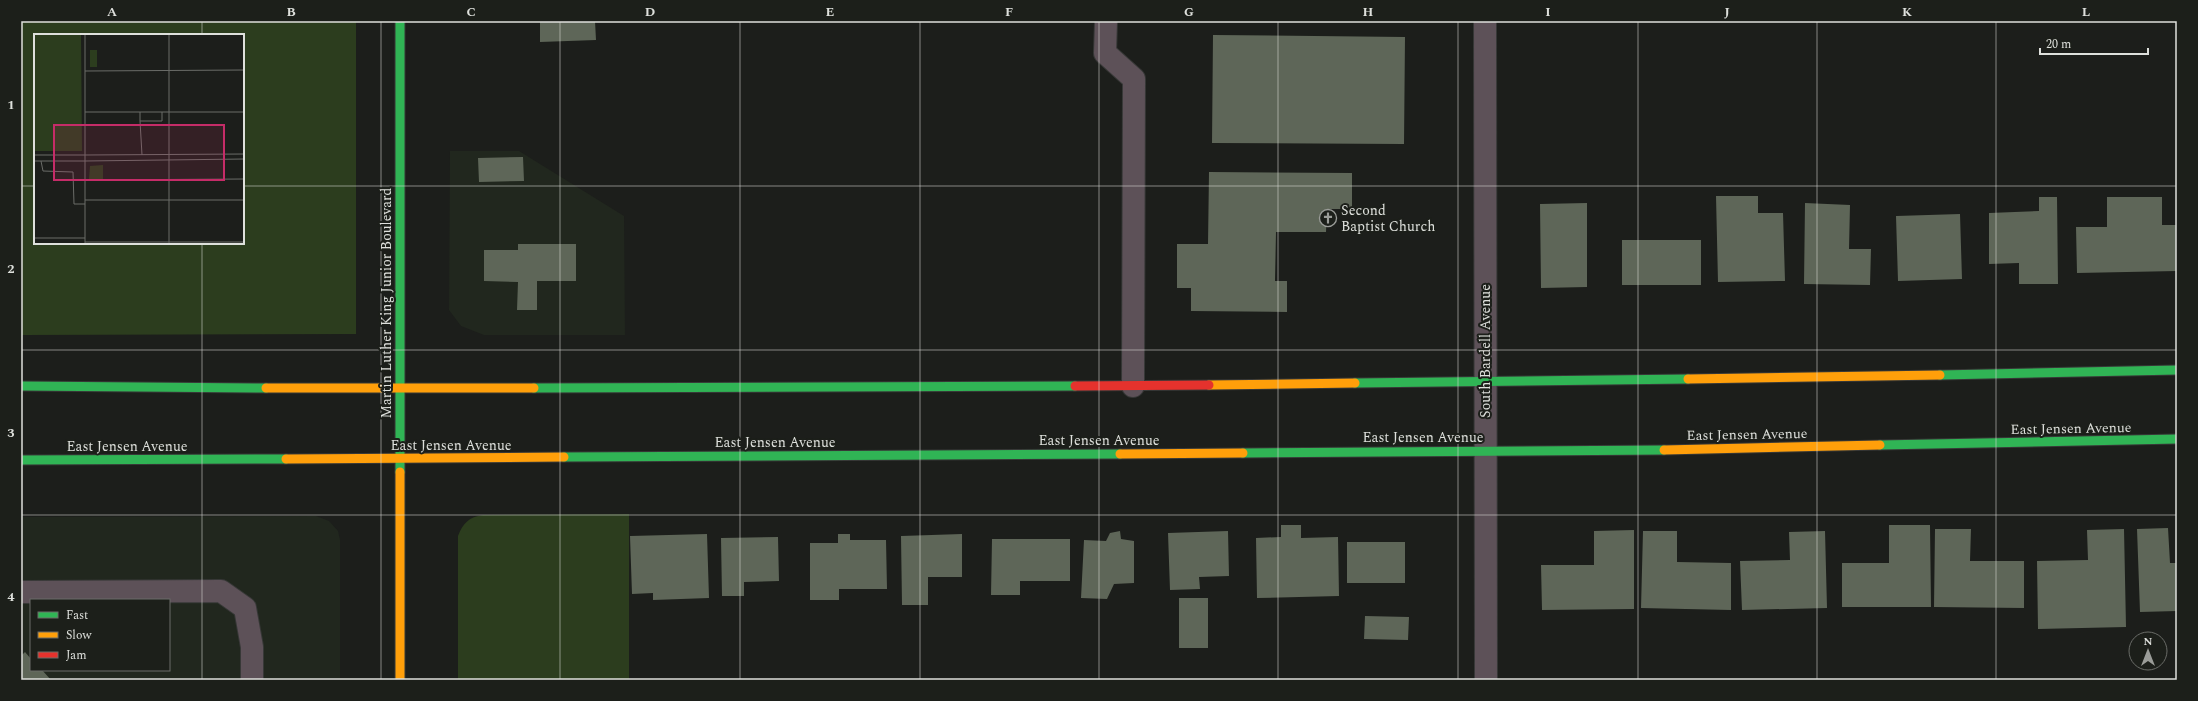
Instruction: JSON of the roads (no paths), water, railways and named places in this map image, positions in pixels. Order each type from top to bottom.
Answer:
[{"type":"main road","name":"Martin Luther King Junior Boulevard","points":[[400,21],[400,680]]},
{"type":"main road","points":[[21,386],[400,388],[1133,386],[1485,382],[2177,370]]},
{"type":"main road","name":"East Jensen Avenue","points":[[21,460],[1623,451],[2177,439]]},
{"type":"street","points":[[1106,21],[1105,53],[1134,79],[1133,386]]},
{"type":"street","name":"South Bardell Avenue","points":[[1485,21],[1486,680]]},
{"type":"street","points":[[21,592],[221,591],[244,608],[252,647],[252,680]]},
{"type":"place","name":"Second Baptist Church","points":[[1328,218]]}]
